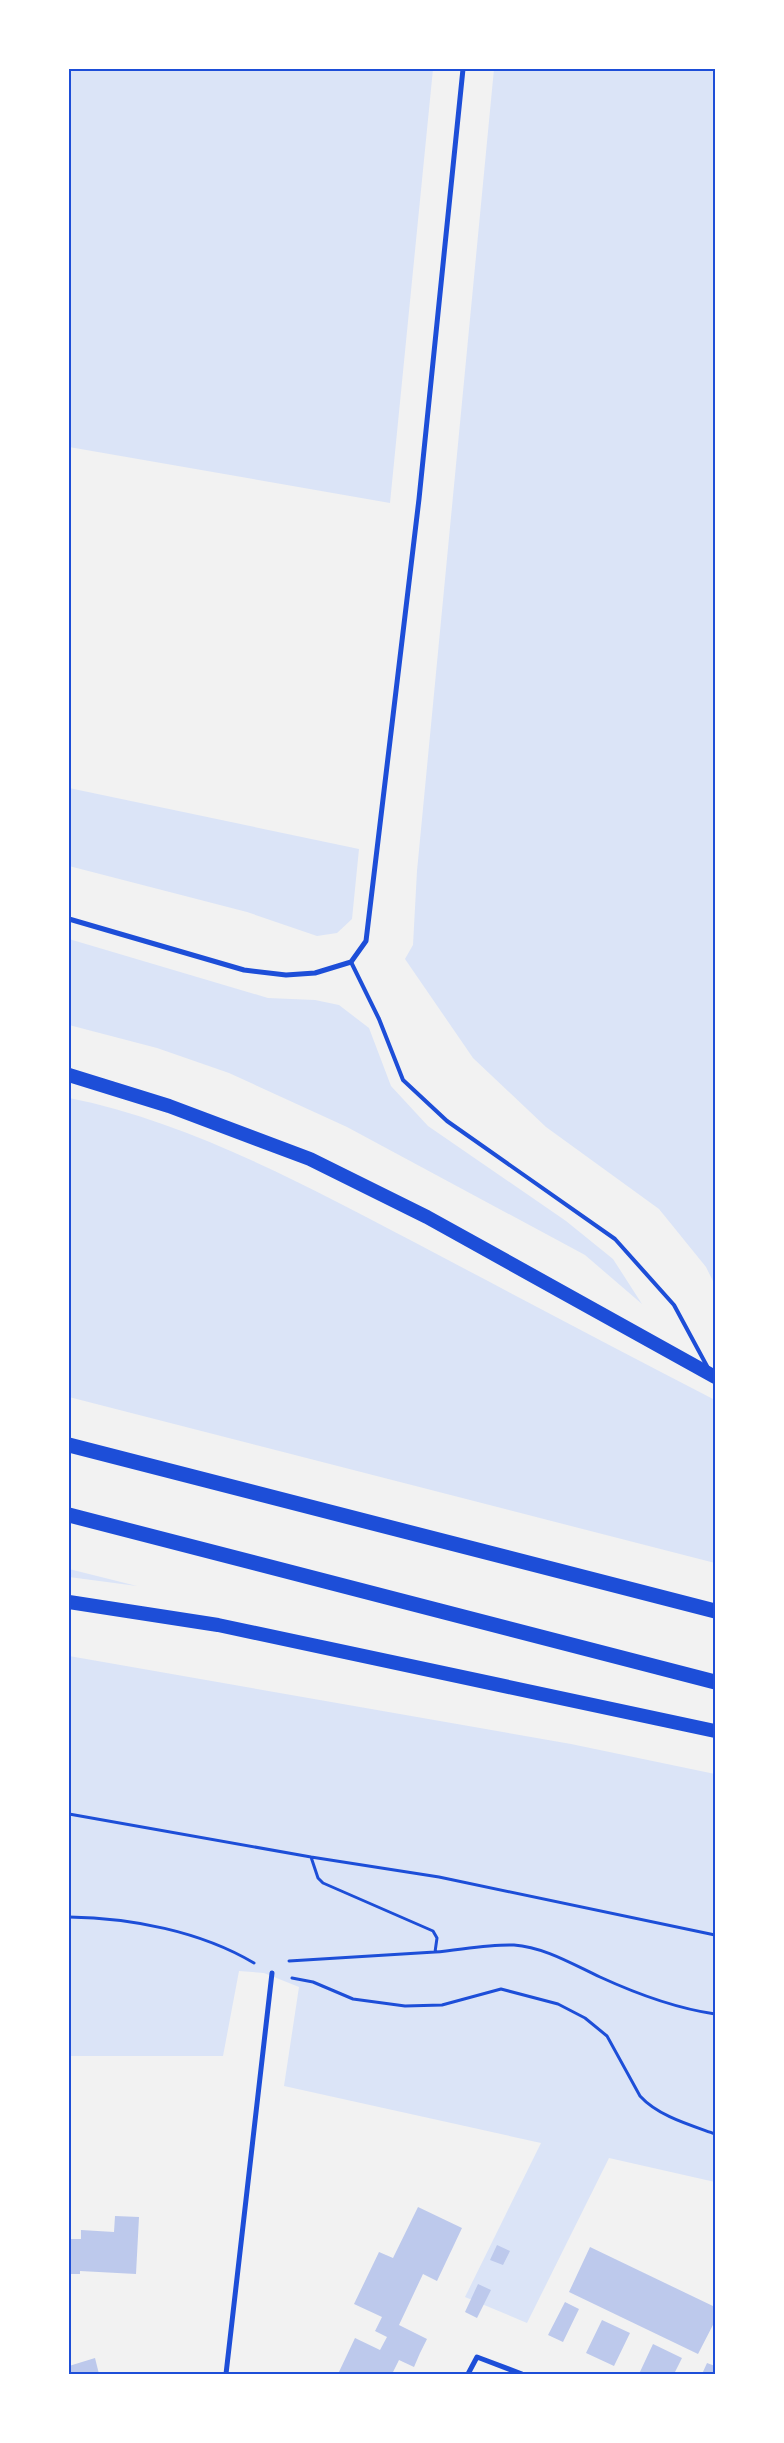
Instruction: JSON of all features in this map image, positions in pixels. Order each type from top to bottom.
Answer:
[{"type":"highway","points":[[69,1075],[169,1106],[310,1159],[427,1217],[714,1376]]},
{"type":"highway","points":[[69,1445],[715,1611]]},
{"type":"highway","points":[[69,1515],[715,1682]]},
{"type":"highway","points":[[69,1602],[218,1625],[715,1730]]},
{"type":"street","points":[[69,919],[244,970],[286,975],[315,974],[351,962],[366,942],[420,490],[464,69]]},
{"type":"street","points":[[226,2374],[272,1973]]},
{"type":"street","points":[[468,2374],[477,2357],[522,2374]]},
{"type":"lane","points":[[351,962],[379,1019],[403,1080],[447,1122],[615,1239],[674,1305],[714,1376]]},
{"type":"path","points":[[69,1814],[311,1857],[439,1877],[715,1935]]},
{"type":"path","points":[[311,1857],[318,1878],[323,1883],[433,1931],[437,1938],[434,1952]]},
{"type":"path","points":[[69,1917],[105,1918],[194,1937],[237,1953],[272,1973],[313,1982],[352,1999],[405,2006],[442,2005],[501,1989],[558,2004],[585,2018],[607,2036],[640,2096],[648,2104],[715,2134]]},
{"type":"path","points":[[272,1973],[274,1967],[288,1961],[515,1945],[531,1948],[570,1962],[640,1995],[672,2006],[715,2014]]},
{"type":"shaded area","points":[[69,69],[433,69],[390,503],[69,447]]},
{"type":"shaded area","points":[[494,69],[715,69],[715,1285],[706,1267],[659,1209],[546,1127],[473,1058],[405,959],[413,945],[417,871]]},
{"type":"shaded area","points":[[69,788],[359,849],[352,919],[337,933],[317,936],[247,912],[69,866]]},
{"type":"shaded area","points":[[69,939],[268,998],[315,1000],[339,1005],[369,1028],[391,1086],[428,1126],[566,1221],[613,1259],[642,1304],[585,1255],[347,1127],[229,1073],[157,1048],[69,1025]]},
{"type":"shaded area","points":[[69,1098],[113,1108],[158,1122],[202,1139],[289,1178],[715,1400],[715,1563],[69,1397]]},
{"type":"shaded area","points":[[69,1569],[137,1586],[69,1577]]},
{"type":"shaded area","points":[[69,1656],[571,1744],[715,1774],[715,2182],[609,2158],[527,2323],[465,2297],[541,2143],[284,2086],[299,1987],[264,1973],[239,1971],[223,2056],[69,2056]]},
{"type":"building","points":[[418,2207],[462,2228],[437,2281],[423,2274],[399,2325],[427,2339],[414,2367],[399,2360],[392,2374],[338,2374],[355,2338],[380,2350],[387,2337],[375,2331],[382,2317],[354,2304],[379,2252],[393,2258]]},
{"type":"building","points":[[115,2216],[139,2217],[136,2274],[80,2271],[80,2274],[69,2274],[69,2239],[81,2239],[81,2230],[114,2232]]},
{"type":"building","points":[[497,2245],[510,2251],[503,2265],[490,2260]]},
{"type":"building","points":[[590,2247],[715,2307],[715,2321],[698,2354],[569,2292]]},
{"type":"building","points":[[478,2284],[491,2290],[477,2318],[465,2312]]},
{"type":"building","points":[[565,2302],[579,2309],[563,2342],[548,2335]]},
{"type":"building","points":[[602,2320],[630,2333],[614,2366],[586,2353]]},
{"type":"building","points":[[653,2344],[682,2358],[674,2374],[639,2374]]},
{"type":"building","points":[[95,2358],[99,2374],[69,2374],[69,2366]]},
{"type":"building","points":[[707,2363],[715,2366],[715,2374],[702,2374]]}]
